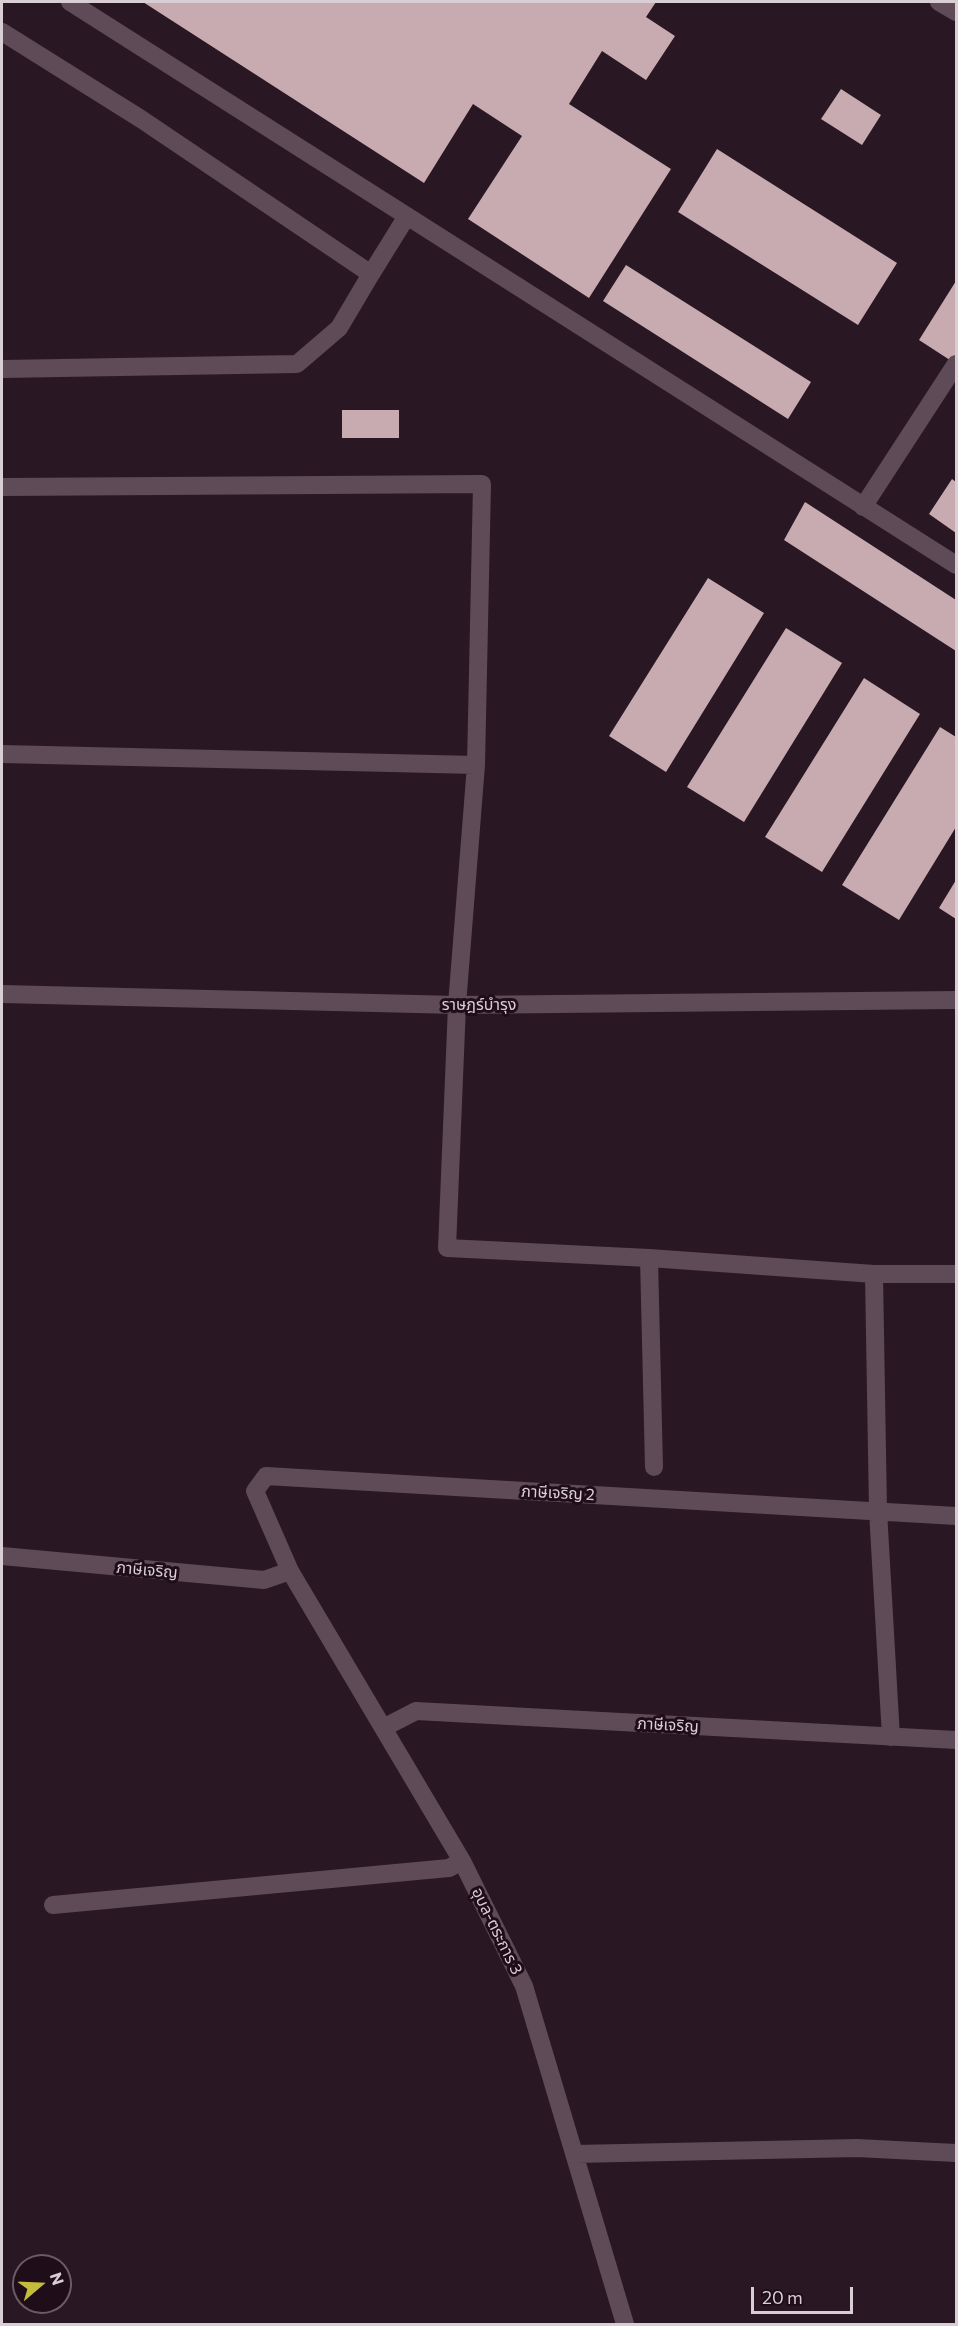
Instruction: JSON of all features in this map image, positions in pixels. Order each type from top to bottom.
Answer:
[{"type":"street","points":[[70,2],[957,565]]},
{"type":"street","points":[[939,2],[957,12]]},
{"type":"street","points":[[2,32],[141,118],[371,274]]},
{"type":"street","points":[[2,369],[297,364],[339,328],[407,216]]},
{"type":"street","points":[[863,507],[957,364]]},
{"type":"street","points":[[2,487],[482,484],[476,765],[457,1005],[447,1248],[649,1258],[874,1274],[957,1274]]},
{"type":"street","points":[[2,754],[476,765]]},
{"type":"street","name":"ราษฎร์บำรุง","points":[[2,994],[457,1005],[957,1000]]},
{"type":"street","points":[[649,1258],[654,1467]]},
{"type":"street","points":[[874,1274],[878,1511],[891,1737]]},
{"type":"street","name":"ภาษีเจริญ 2","points":[[290,1571],[255,1491],[266,1476],[957,1516]]},
{"type":"street","name":"ภาษีเจริญ","points":[[2,1556],[264,1580],[290,1571]]},
{"type":"street","name":"อุบล-ตระการ 3","points":[[290,1571],[462,1861],[524,1986],[625,2325]]},
{"type":"street","name":"ภาษีเจริญ","points":[[383,1728],[416,1711],[957,1740]]},
{"type":"street","points":[[53,1905],[449,1868],[462,1861]]},
{"type":"street","points":[[575,2154],[857,2148],[957,2153]]},
{"type":"building","points":[[143,2],[656,2],[646,17],[675,36],[646,80],[602,51],[569,104],[671,169],[589,298],[468,219],[522,136],[473,104],[424,183]]},
{"type":"building","points":[[841,89],[881,115],[862,145],[821,119]]},
{"type":"building","points":[[717,149],[897,263],[858,325],[678,212]]},
{"type":"building","points":[[626,265],[811,382],[788,419],[603,301]]},
{"type":"building","points":[[956,281],[956,364],[919,340]]},
{"type":"building","points":[[342,410],[399,410],[399,438],[342,438]]},
{"type":"building","points":[[952,479],[956,482],[956,533],[929,514]]},
{"type":"building","points":[[805,502],[956,600],[956,651],[784,540]]},
{"type":"building","points":[[708,578],[764,613],[666,772],[609,736]]},
{"type":"building","points":[[786,628],[842,663],[744,822],[687,787]]},
{"type":"building","points":[[864,678],[920,714],[822,872],[765,837]]},
{"type":"building","points":[[940,727],[956,737],[956,827],[899,920],[842,885]]},
{"type":"building","points":[[956,880],[956,919],[939,908]]}]
